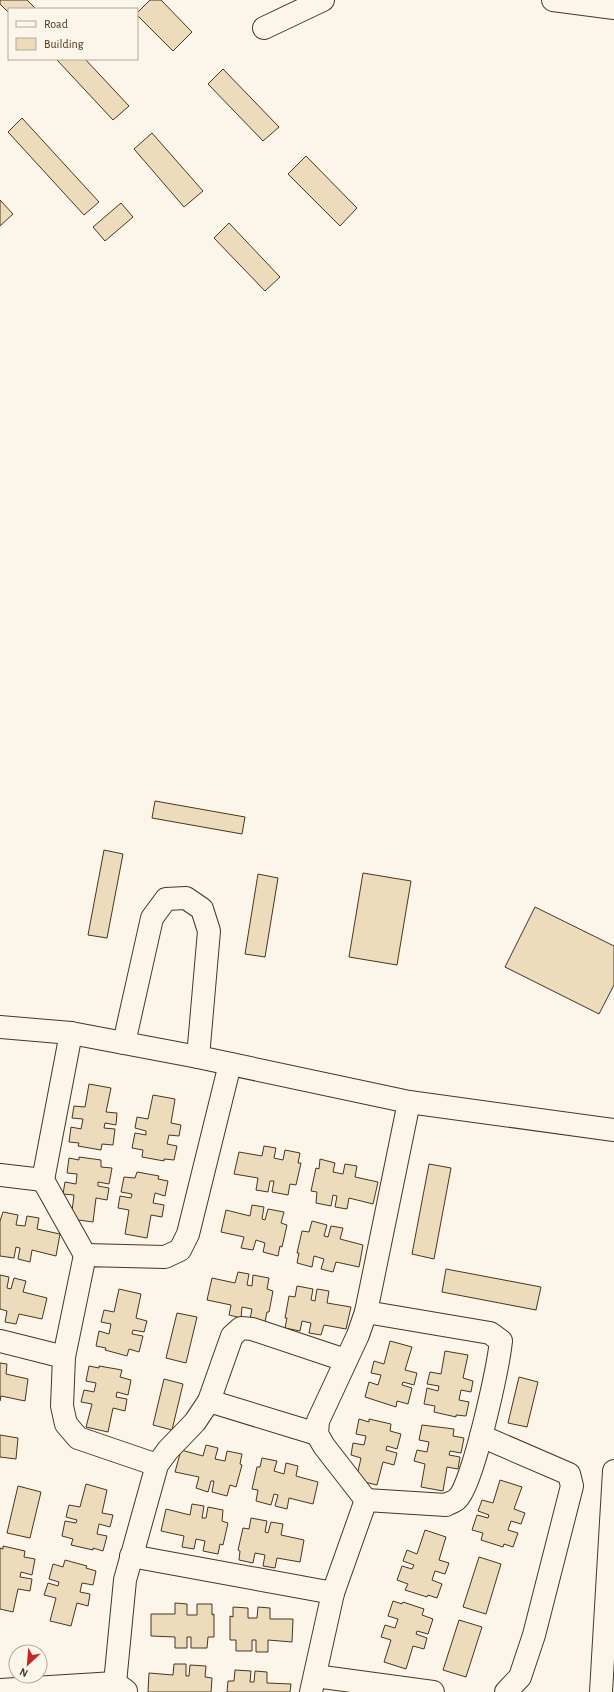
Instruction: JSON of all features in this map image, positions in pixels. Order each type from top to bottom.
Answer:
[{"type":"street","points":[[264,28],[323,0]]},
{"type":"street","points":[[553,0],[614,8]]},
{"type":"street","points":[[124,1043],[152,918],[166,900],[186,898],[202,909],[209,931],[198,1057]]},
{"type":"street","points":[[0,1027],[71,1033],[198,1057],[409,1102],[614,1130]]},
{"type":"street","points":[[71,1033],[43,1180],[85,1254],[64,1358],[62,1406],[66,1424],[78,1438],[157,1465]]},
{"type":"street","points":[[85,1254],[165,1257],[180,1250],[188,1234],[230,1064]]},
{"type":"street","points":[[366,1312],[490,1334],[501,1341],[499,1361],[481,1436],[465,1486],[458,1499],[446,1505],[366,1500],[324,1446],[317,1434],[318,1421],[345,1360],[358,1335],[366,1312],[409,1102]]},
{"type":"street","points":[[0,1175],[43,1180]]},
{"type":"street","points":[[0,1690],[121,1688],[125,1580],[157,1465],[168,1450],[195,1422],[209,1401],[232,1336],[241,1328],[252,1329],[345,1360]]},
{"type":"street","points":[[0,1340],[64,1358]]},
{"type":"street","points":[[209,1401],[317,1434]]},
{"type":"street","points":[[481,1436],[569,1474],[572,1486],[534,1635],[520,1677],[506,1692]]},
{"type":"street","points":[[606,1680],[614,1471]]},
{"type":"street","points":[[366,1500],[333,1593],[313,1684],[433,1692]]},
{"type":"street","points":[[131,1556],[333,1593]]},
{"type":"building","points":[[0,0],[27,0],[35,8],[8,8],[8,12],[0,4]]},
{"type":"building","points":[[150,0],[161,0],[192,32],[173,51],[138,16],[138,12]]},
{"type":"building","points":[[57,60],[86,60],[129,106],[113,120]]},
{"type":"building","points":[[223,69],[279,127],[263,141],[208,84]]},
{"type":"building","points":[[22,118],[99,202],[84,215],[8,132]]},
{"type":"building","points":[[152,133],[203,191],[184,207],[134,149]]},
{"type":"building","points":[[306,156],[357,208],[340,226],[288,174]]},
{"type":"building","points":[[0,200],[13,214],[0,226]]},
{"type":"building","points":[[121,203],[133,217],[105,241],[93,227]]},
{"type":"building","points":[[229,223],[280,277],[265,291],[214,238]]},
{"type":"building","points":[[155,801],[245,817],[242,834],[152,818]]},
{"type":"building","points":[[104,850],[123,854],[107,938],[88,935]]},
{"type":"building","points":[[363,873],[411,881],[397,965],[349,957]]},
{"type":"building","points":[[258,874],[278,878],[265,957],[245,954]]},
{"type":"building","points":[[535,907],[614,946],[614,985],[599,1014],[505,967]]},
{"type":"building","points":[[89,1084],[111,1088],[106,1112],[117,1113],[116,1125],[105,1123],[104,1128],[115,1129],[113,1145],[102,1144],[101,1150],[78,1146],[79,1143],[69,1142],[71,1127],[81,1129],[83,1119],[72,1118],[74,1106],[85,1107]]},
{"type":"building","points":[[153,1095],[175,1099],[171,1123],[181,1125],[179,1136],[169,1135],[167,1144],[177,1146],[174,1160],[164,1159],[164,1161],[142,1157],[143,1150],[132,1148],[135,1133],[146,1135],[146,1131],[135,1128],[137,1117],[148,1119]]},
{"type":"building","points":[[264,1146],[276,1148],[274,1158],[283,1160],[285,1150],[300,1153],[298,1163],[301,1163],[296,1185],[290,1184],[288,1195],[272,1192],[274,1181],[270,1181],[268,1192],[256,1190],[258,1178],[234,1174],[239,1152],[262,1156]]},
{"type":"building","points":[[79,1157],[101,1160],[101,1167],[112,1168],[109,1184],[98,1182],[98,1186],[109,1188],[107,1200],[96,1198],[93,1222],[71,1219],[74,1195],[63,1194],[65,1182],[76,1184],[77,1174],[67,1173],[69,1158],[79,1160]]},
{"type":"building","points":[[320,1159],[335,1163],[333,1172],[343,1174],[345,1164],[357,1166],[355,1177],[378,1182],[373,1204],[349,1198],[347,1209],[335,1207],[337,1196],[333,1195],[331,1206],[316,1203],[317,1192],[311,1191],[316,1168],[319,1169]]},
{"type":"building","points":[[429,1164],[451,1168],[434,1259],[412,1254]]},
{"type":"building","points":[[137,1172],[159,1176],[158,1179],[168,1181],[165,1196],[155,1193],[153,1203],[164,1205],[162,1217],[151,1215],[147,1238],[125,1234],[129,1210],[118,1208],[120,1196],[131,1198],[132,1194],[121,1192],[124,1177],[135,1178]]},
{"type":"building","points":[[252,1205],[264,1207],[262,1219],[265,1220],[268,1209],[284,1212],[281,1223],[287,1225],[282,1247],[280,1246],[278,1256],[263,1252],[265,1243],[256,1240],[253,1250],[241,1248],[244,1237],[221,1232],[226,1210],[250,1216]]},
{"type":"building","points":[[3,1212],[18,1215],[16,1225],[25,1226],[27,1216],[39,1218],[37,1229],[60,1234],[56,1256],[32,1250],[30,1262],[18,1259],[20,1248],[16,1247],[14,1258],[0,1256],[0,1221]]},
{"type":"building","points":[[312,1221],[327,1225],[324,1236],[328,1237],[331,1226],[343,1228],[340,1239],[363,1245],[359,1267],[336,1262],[333,1272],[321,1269],[324,1259],[314,1256],[312,1267],[297,1263],[299,1253],[297,1253],[302,1231],[309,1232]]},
{"type":"building","points":[[446,1269],[541,1287],[536,1310],[442,1292]]},
{"type":"building","points":[[238,1272],[249,1274],[247,1285],[252,1286],[253,1275],[269,1278],[267,1289],[273,1291],[269,1312],[267,1312],[265,1322],[250,1319],[252,1309],[242,1307],[241,1318],[229,1315],[231,1305],[207,1300],[212,1278],[235,1283]]},
{"type":"building","points":[[0,1275],[9,1277],[7,1288],[11,1289],[14,1278],[26,1281],[23,1292],[47,1298],[42,1319],[19,1314],[16,1324],[5,1322],[7,1311],[0,1309]]},
{"type":"building","points":[[297,1286],[313,1289],[311,1300],[315,1301],[317,1289],[329,1291],[327,1303],[351,1307],[346,1329],[324,1325],[321,1335],[309,1333],[311,1323],[302,1321],[300,1331],[285,1328],[287,1318],[285,1318],[289,1296],[295,1297]]},
{"type":"building","points":[[119,1289],[141,1294],[136,1318],[147,1321],[144,1332],[133,1330],[132,1334],[143,1336],[139,1352],[129,1349],[127,1356],[96,1346],[99,1331],[109,1334],[111,1324],[101,1322],[104,1310],[114,1312]]},
{"type":"building","points":[[177,1313],[197,1317],[186,1363],[166,1358]]},
{"type":"building","points":[[390,1341],[412,1347],[405,1370],[417,1373],[414,1385],[403,1382],[402,1385],[412,1388],[408,1404],[397,1401],[396,1407],[365,1397],[369,1382],[378,1385],[381,1375],[371,1373],[374,1361],[384,1364]]},
{"type":"building","points":[[445,1351],[468,1355],[463,1378],[473,1381],[471,1392],[461,1390],[459,1400],[469,1402],[466,1416],[456,1415],[456,1417],[434,1412],[435,1406],[424,1404],[427,1388],[438,1391],[439,1386],[427,1384],[430,1372],[441,1374]]},
{"type":"building","points":[[0,1363],[7,1364],[6,1374],[28,1379],[25,1401],[1,1396],[0,1401]]},
{"type":"building","points":[[89,1366],[99,1368],[99,1366],[122,1370],[120,1377],[131,1380],[128,1395],[117,1392],[116,1397],[127,1399],[125,1411],[113,1408],[108,1432],[86,1427],[92,1404],[81,1402],[84,1390],[94,1392],[96,1383],[86,1381]]},
{"type":"building","points":[[519,1377],[538,1382],[527,1427],[508,1423]]},
{"type":"building","points":[[164,1379],[183,1384],[172,1430],[153,1425]]},
{"type":"building","points":[[359,1419],[369,1422],[369,1419],[391,1424],[390,1431],[401,1434],[397,1449],[387,1446],[386,1450],[397,1453],[394,1465],[383,1462],[377,1485],[356,1480],[361,1458],[351,1455],[353,1443],[364,1445],[366,1436],[356,1434]]},
{"type":"building","points":[[422,1425],[454,1429],[453,1436],[464,1438],[461,1453],[450,1451],[449,1455],[460,1457],[458,1469],[447,1467],[443,1491],[421,1487],[425,1464],[414,1461],[417,1450],[427,1452],[429,1442],[419,1440]]},
{"type":"building","points":[[0,1435],[18,1438],[16,1459],[0,1457]]},
{"type":"building","points":[[206,1445],[218,1448],[215,1459],[225,1461],[227,1451],[242,1454],[240,1464],[242,1465],[236,1487],[230,1485],[227,1496],[212,1492],[214,1481],[211,1481],[208,1492],[196,1488],[199,1477],[175,1472],[181,1450],[203,1456]]},
{"type":"building","points":[[262,1458],[277,1461],[274,1471],[284,1474],[286,1463],[298,1466],[296,1476],[318,1482],[313,1504],[289,1498],[287,1509],[275,1506],[278,1495],[274,1494],[271,1505],[256,1501],[258,1490],[252,1489],[257,1467],[260,1467]]},
{"type":"building","points":[[500,1480],[522,1487],[514,1509],[525,1513],[521,1524],[511,1521],[508,1530],[518,1533],[513,1547],[504,1544],[503,1547],[481,1540],[483,1533],[472,1530],[477,1515],[488,1518],[489,1515],[478,1511],[482,1500],[493,1503]]},
{"type":"building","points":[[86,1484],[107,1490],[102,1513],[113,1515],[110,1527],[99,1524],[97,1534],[107,1536],[103,1551],[71,1545],[73,1539],[62,1536],[65,1521],[76,1523],[77,1520],[66,1517],[69,1505],[80,1507]]},
{"type":"building","points":[[18,1486],[41,1492],[30,1538],[7,1533]]},
{"type":"building","points":[[192,1504],[204,1506],[202,1518],[206,1518],[208,1507],[223,1510],[222,1521],[228,1523],[223,1545],[220,1544],[218,1554],[203,1551],[205,1541],[196,1539],[194,1549],[182,1547],[184,1536],[161,1531],[166,1509],[190,1515]]},
{"type":"building","points":[[251,1518],[267,1521],[265,1532],[268,1533],[271,1522],[283,1524],[281,1535],[304,1540],[300,1562],[277,1558],[275,1568],[263,1566],[265,1555],[255,1553],[253,1563],[239,1560],[240,1551],[238,1550],[243,1528],[249,1529]]},
{"type":"building","points":[[425,1530],[446,1537],[439,1560],[449,1563],[445,1574],[435,1571],[432,1580],[442,1584],[437,1598],[428,1595],[427,1597],[405,1590],[408,1584],[397,1580],[402,1566],[412,1569],[414,1565],[403,1561],[407,1550],[417,1554]]},
{"type":"building","points":[[3,1546],[25,1551],[24,1557],[35,1559],[32,1575],[21,1572],[20,1577],[32,1579],[30,1591],[18,1589],[13,1612],[0,1609],[0,1548],[3,1549]]},
{"type":"building","points":[[479,1557],[501,1564],[486,1614],[463,1607]]},
{"type":"building","points":[[65,1560],[87,1566],[86,1568],[96,1571],[93,1585],[82,1583],[80,1592],[90,1594],[88,1606],[77,1603],[71,1626],[50,1621],[56,1598],[44,1595],[48,1583],[58,1586],[59,1582],[49,1579],[53,1564],[63,1567]]},
{"type":"building","points":[[393,1601],[402,1604],[403,1602],[424,1609],[422,1615],[433,1619],[428,1634],[417,1631],[416,1634],[427,1638],[424,1649],[413,1646],[406,1669],[384,1662],[391,1640],[381,1637],[385,1625],[395,1628],[398,1619],[388,1616]]},
{"type":"building","points":[[175,1603],[187,1604],[187,1615],[197,1615],[197,1604],[212,1604],[212,1615],[214,1614],[214,1637],[208,1637],[207,1648],[191,1648],[191,1637],[187,1637],[187,1648],[175,1648],[175,1637],[151,1636],[151,1614],[175,1614]]},
{"type":"building","points":[[233,1607],[248,1608],[248,1618],[257,1618],[258,1607],[270,1608],[270,1619],[293,1619],[292,1642],[268,1640],[268,1652],[256,1652],[256,1640],[252,1640],[252,1651],[236,1651],[236,1640],[230,1640],[230,1616],[233,1617]]},
{"type":"building","points":[[459,1620],[482,1627],[466,1677],[443,1670]]},
{"type":"building","points":[[174,1664],[186,1664],[186,1676],[189,1676],[190,1665],[206,1666],[205,1677],[212,1678],[211,1692],[148,1692],[149,1673],[173,1675]]},
{"type":"building","points":[[235,1670],[251,1671],[250,1682],[254,1682],[255,1671],[267,1672],[267,1683],[291,1684],[290,1692],[227,1692],[228,1681],[234,1681]]}]
